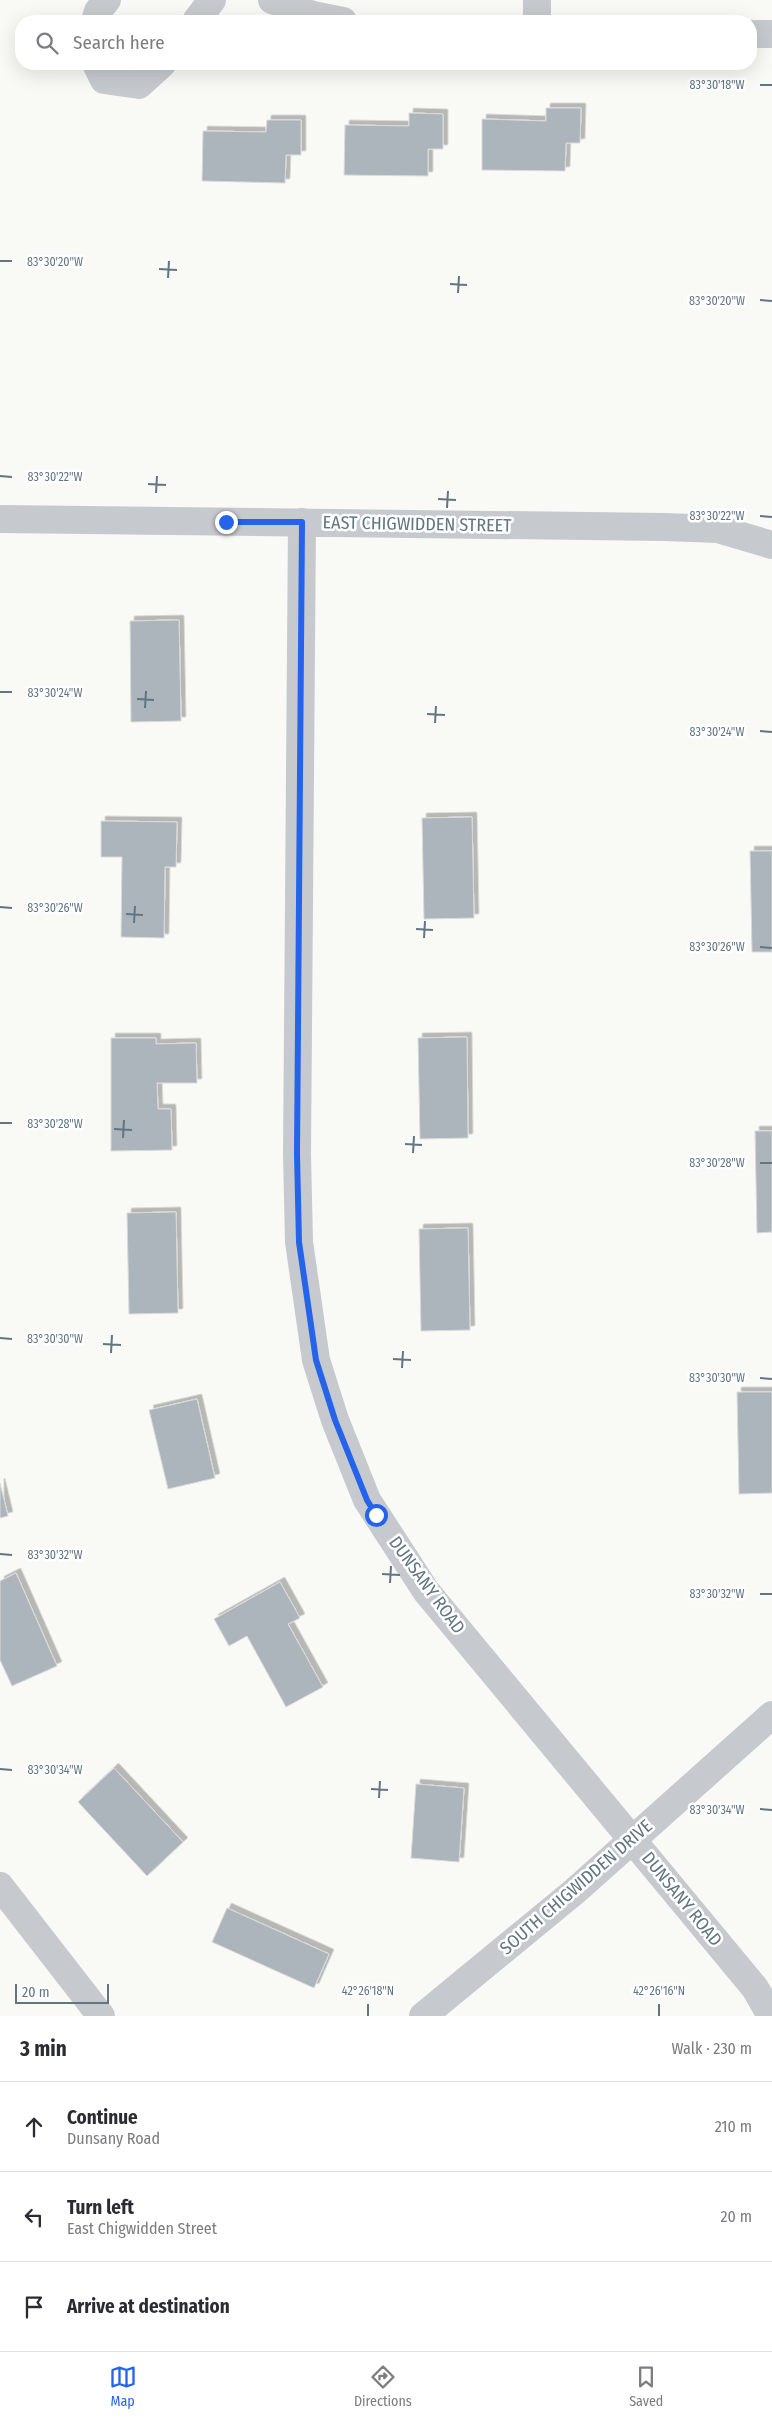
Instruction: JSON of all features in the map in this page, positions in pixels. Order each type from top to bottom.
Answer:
[{"type":"street","points":[[97,15],[107,0]]},
{"type":"street","points":[[201,15],[212,0]]},
{"type":"street","points":[[272,0],[313,15]]},
{"type":"street","points":[[537,0],[537,15]]},
{"type":"street","points":[[757,34],[772,34]]},
{"type":"street","points":[[99,70],[104,80],[138,85],[155,70]]},
{"type":"street","name":"EAST CHIGWIDDEN STREET","points":[[0,519],[709,529],[756,539],[772,546]]},
{"type":"street","name":"DUNSANY ROAD","points":[[302,522],[297,1154],[299,1242],[316,1360],[335,1420],[367,1500],[421,1583],[755,1988],[771,2016]]},
{"type":"street","name":"SOUTH CHIGWIDDEN DRIVE","points":[[423,2016],[575,1891],[772,1715]]},
{"type":"street","points":[[0,1886],[101,2016]]},
{"type":"building","points":[[546,108],[581,108],[580,143],[566,143],[565,171],[482,170],[482,119],[546,121]]},
{"type":"building","points":[[409,113],[443,114],[443,149],[428,149],[428,176],[344,175],[345,125],[409,126]]},
{"type":"building","points":[[267,120],[301,120],[301,155],[286,155],[285,183],[202,181],[203,131],[266,132]]},
{"type":"building","points":[[179,620],[181,721],[131,722],[130,621]]},
{"type":"building","points":[[472,817],[474,918],[424,919],[422,818]]},
{"type":"building","points":[[101,821],[177,822],[176,867],[165,867],[164,938],[121,937],[122,857],[101,857]]},
{"type":"building","points":[[750,851],[772,851],[772,952],[752,952]]},
{"type":"building","points":[[467,1037],[468,1138],[420,1139],[418,1038]]},
{"type":"building","points":[[111,1038],[156,1038],[156,1044],[196,1043],[197,1083],[157,1083],[158,1109],[171,1109],[172,1150],[111,1151]]},
{"type":"building","points":[[755,1131],[772,1131],[772,1232],[757,1233]]},
{"type":"building","points":[[176,1212],[178,1313],[129,1314],[127,1213]]},
{"type":"building","points":[[468,1228],[470,1330],[421,1331],[419,1229]]},
{"type":"building","points":[[737,1392],[772,1392],[772,1493],[739,1494]]},
{"type":"building","points":[[197,1399],[215,1478],[168,1489],[149,1410]]},
{"type":"building","points":[[0,1483],[8,1516],[0,1518]]},
{"type":"building","points":[[16,1573],[57,1666],[12,1686],[0,1660],[0,1581]]},
{"type":"building","points":[[280,1582],[300,1618],[288,1624],[323,1687],[286,1707],[247,1636],[229,1646],[214,1619]]},
{"type":"building","points":[[114,1768],[183,1842],[147,1876],[78,1802]]},
{"type":"building","points":[[416,1784],[464,1788],[459,1862],[411,1858]]},
{"type":"building","points":[[227,1908],[329,1954],[314,1988],[212,1942]]},
{"type":"route","points":[[226,522],[302,522],[297,1154],[299,1242],[316,1360],[335,1420],[367,1500],[376,1515]]}]
